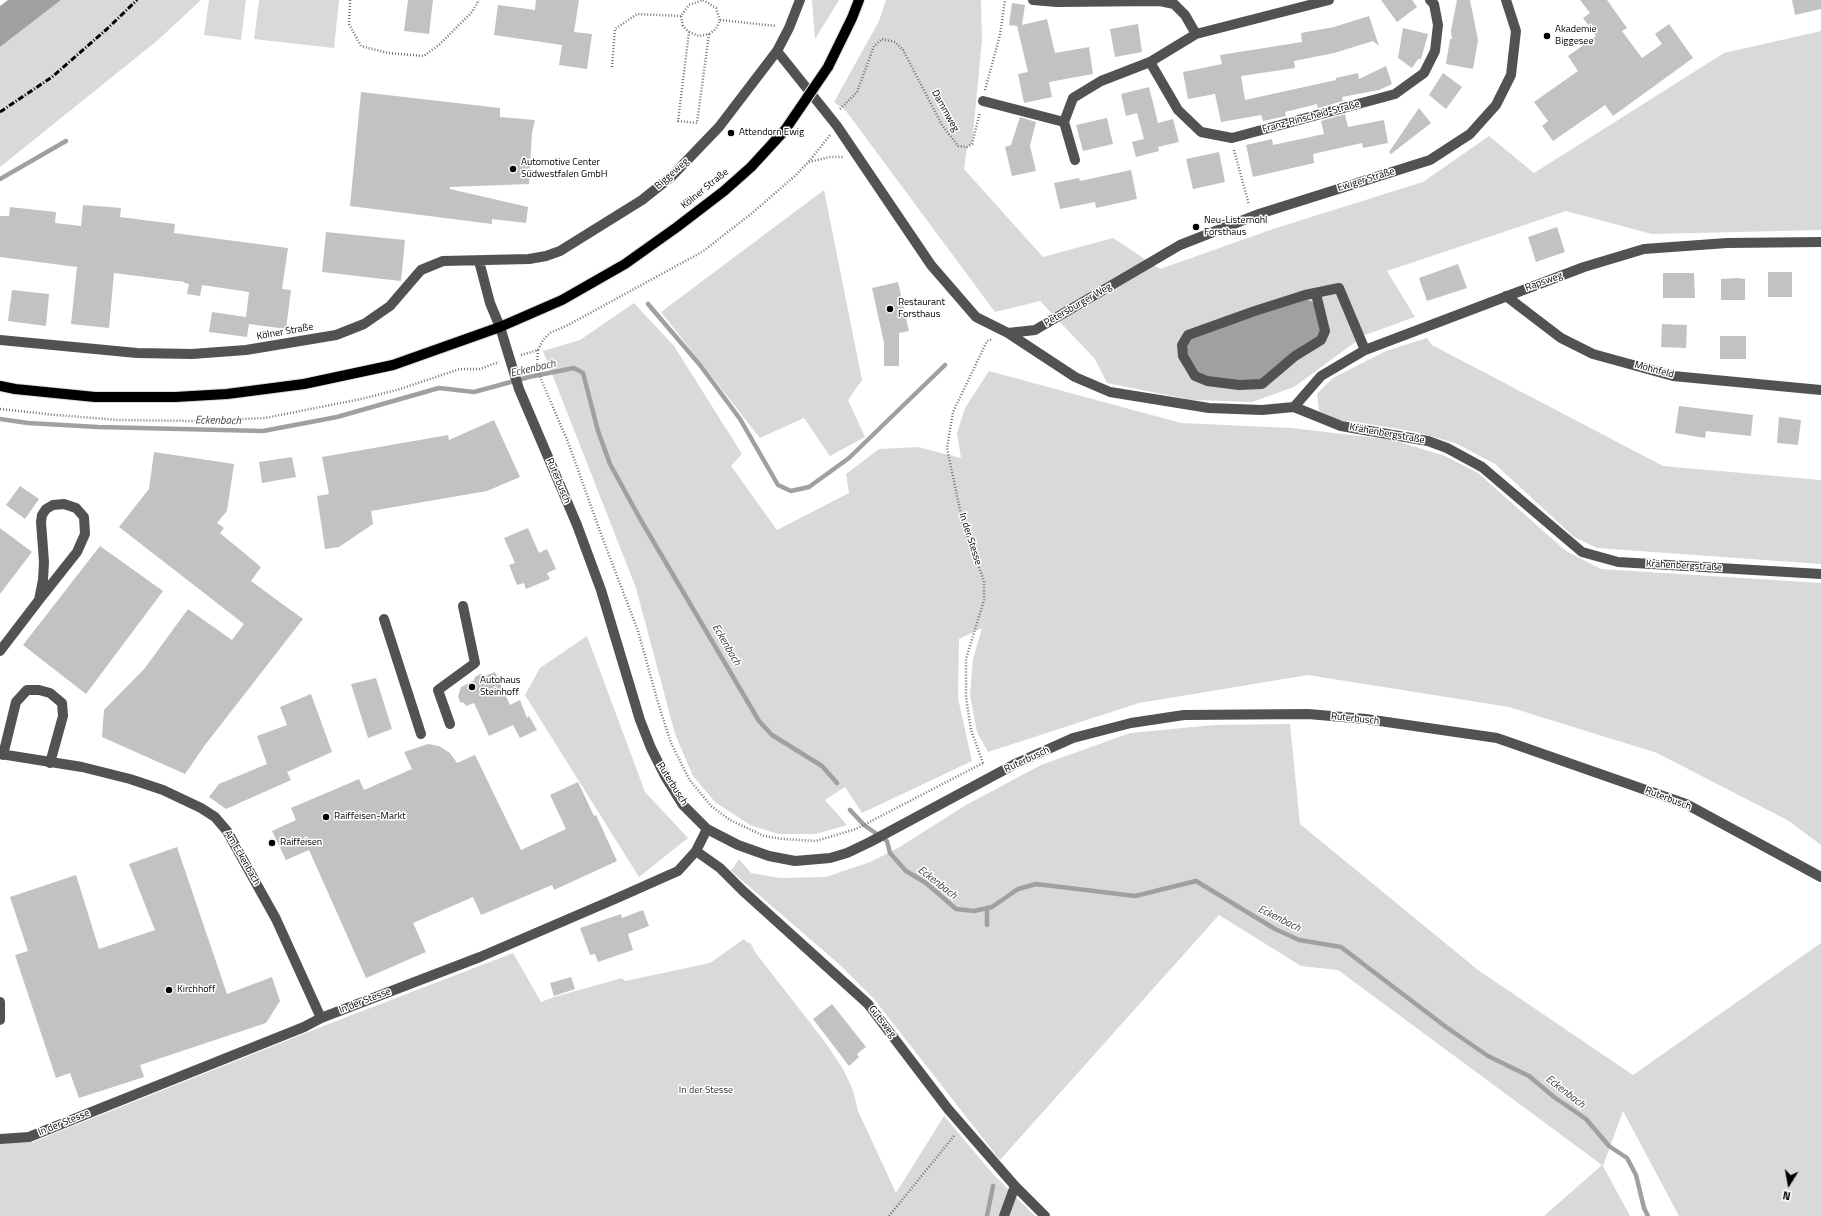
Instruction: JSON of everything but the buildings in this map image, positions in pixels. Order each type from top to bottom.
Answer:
[{"type":"main road","name":"Kölner Straße","points":[[0,386],[15,389],[95,397],[175,397],[227,394],[304,384],[393,364],[500,327],[562,300],[625,264],[677,228],[724,191],[751,167],[785,130],[828,67],[852,18],[859,0]]},
{"type":"street","name":"Biggeweg","points":[[479,261],[546,256],[560,251],[642,200],[672,176],[719,127],[777,51],[789,28],[800,0]]},
{"type":"street","points":[[1033,0],[1057,2],[1160,1],[1174,4],[1185,15],[1196,34]]},
{"type":"street","points":[[1075,160],[1064,122],[1073,98],[1101,81],[1150,62],[1196,34],[1329,0]]},
{"type":"street","name":"Franz-Rinscheid-Straße","points":[[1150,62],[1178,110],[1201,132],[1232,138],[1395,94],[1424,73],[1435,51],[1438,25],[1434,4],[1430,0]]},
{"type":"street","name":"Ewiger Straße","points":[[1123,279],[1180,246],[1259,214],[1430,160],[1470,134],[1496,105],[1511,75],[1516,31],[1506,0]]},
{"type":"street","name":"Krähenbergstraße","points":[[777,51],[837,126],[931,265],[976,318],[1008,333],[1075,377],[1110,392],[1209,408],[1262,410],[1294,407],[1341,426],[1407,436],[1428,441],[1447,448],[1482,467],[1582,552],[1618,562],[1821,574]]},
{"type":"street","points":[[982,101],[1064,122]]},
{"type":"street","name":"Rapsweg","points":[[1294,407],[1321,376],[1365,350],[1584,267],[1644,248],[1727,243],[1821,242]]},
{"type":"street","name":"Kölner Straße","points":[[0,340],[137,353],[192,354],[246,350],[336,335],[364,324],[390,306],[421,270],[442,261],[479,261]]},
{"type":"street","points":[[479,261],[490,303],[500,327]]},
{"type":"street","name":"Petersburger Weg","points":[[1008,333],[1035,330],[1123,279]]},
{"type":"street","points":[[1316,294],[1325,330],[1321,340],[1295,356],[1262,384],[1239,385],[1207,381],[1195,376],[1183,356],[1182,345],[1188,335],[1255,311],[1316,294],[1339,288],[1365,350]]},
{"type":"street","name":"Mohnfeld","points":[[1506,296],[1561,338],[1593,354],[1673,376],[1821,390]]},
{"type":"street","name":"Ruterbusch","points":[[500,327],[519,389],[577,525],[601,590],[640,720],[651,748],[665,776],[683,805],[707,829],[738,845],[769,856],[795,861],[830,858],[847,853],[870,842],[1017,763],[1073,738],[1131,723],[1184,715],[1308,714],[1366,719],[1497,738],[1686,804],[1821,877]]},
{"type":"street","points":[[0,650],[77,552],[86,534],[84,516],[76,508],[64,504],[52,505],[46,508],[42,515],[41,522],[44,562],[43,580],[39,600]]},
{"type":"street","points":[[450,724],[438,690],[475,663],[463,606]]},
{"type":"street","points":[[384,619],[421,734]]},
{"type":"street","points":[[2,755],[16,702],[27,690],[39,690],[50,693],[62,703],[63,716],[50,763]]},
{"type":"street","name":"Am Eckenbach","points":[[2,755],[82,767],[130,779],[163,790],[202,808],[215,817],[228,831],[276,919],[321,1018]]},
{"type":"street","name":"In der Stesse","points":[[0,1139],[29,1137],[304,1027],[321,1018],[480,956],[622,896],[678,871],[696,851],[707,829]]},
{"type":"street","name":"Gutsweg","points":[[696,851],[720,868],[742,890],[868,1004],[962,1125],[1015,1186],[1045,1216]]},
{"type":"street","points":[[0,1002],[0,1020]]},
{"type":"street","points":[[1004,1216],[1015,1186]]},
{"type":"path","points":[[350,0],[349,24],[361,46],[388,53],[424,56],[440,44],[472,12],[479,0]]},
{"type":"path","points":[[703,0],[716,8],[720,20],[716,29],[709,34],[699,36],[689,32],[683,26],[681,16],[688,5],[703,0]]},
{"type":"path","name":"Dammweg","points":[[837,126],[839,110],[857,92],[874,46],[882,39],[895,42],[903,50],[942,125],[958,146],[967,147],[972,144],[1000,35],[1006,0]]},
{"type":"path","points":[[612,67],[615,29],[637,14],[681,16]]},
{"type":"path","points":[[720,20],[789,28]]},
{"type":"path","points":[[689,32],[678,121],[697,123],[709,34]]},
{"type":"path","points":[[1232,138],[1245,191]]},
{"type":"path","points":[[808,162],[830,157],[841,157],[863,164]]},
{"type":"path","name":"In der Stesse","points":[[538,350],[537,370],[568,442],[638,631],[671,743],[689,778],[711,806],[724,816],[748,830],[764,836],[783,839],[816,840],[856,829],[983,763],[971,730],[966,697],[966,659],[984,600],[984,581],[963,524],[947,448],[953,412],[987,341],[1008,333]]},
{"type":"path","points":[[889,1216],[905,1198],[962,1125]]},
{"type":"green space","points":[[61,0],[201,0],[158,40],[0,167],[0,47]]},
{"type":"green space","points":[[209,0],[246,0],[241,40],[204,35]]},
{"type":"green space","points":[[259,0],[339,0],[334,48],[254,39]]},
{"type":"green space","points":[[839,0],[815,39],[812,1]]},
{"type":"green space","points":[[886,0],[981,0],[982,40],[972,144],[967,147],[964,169],[1043,257],[1113,238],[1160,269],[1276,228],[1423,182],[1489,136],[1534,173],[1724,53],[1821,31],[1821,230],[1652,234],[1566,211],[1387,271],[1415,317],[1365,335],[1294,387],[1252,402],[1192,400],[1107,383],[1095,359],[1040,301],[995,312],[846,111],[834,102],[879,21]]},
{"type":"green space","points":[[824,190],[862,380],[848,400],[865,437],[830,456],[804,418],[760,438],[661,312]]},
{"type":"green space","points":[[634,303],[674,346],[742,454],[731,466],[777,530],[849,493],[846,474],[879,449],[918,447],[961,458],[957,433],[965,408],[989,371],[1181,423],[1292,428],[1393,440],[1445,456],[1478,473],[1566,551],[1601,569],[1821,583],[1821,845],[1789,821],[1657,753],[1509,707],[1308,675],[1139,703],[988,752],[977,732],[970,695],[973,659],[982,628],[959,639],[958,698],[972,761],[862,813],[845,787],[825,800],[847,825],[816,834],[778,834],[750,825],[715,802],[693,776],[675,734],[636,588],[543,351],[580,340]]},
{"type":"green space","points":[[1427,338],[1432,345],[1663,466],[1821,480],[1821,564],[1597,548],[1574,537],[1495,464],[1455,443],[1416,432],[1357,422],[1334,420],[1319,411],[1317,394],[1333,378],[1386,351]]},
{"type":"green space","points":[[587,636],[645,792],[688,838],[639,877],[525,695],[540,668]]},
{"type":"green space","points":[[1290,724],[1300,824],[1478,970],[1633,1075],[1821,943],[1821,1216],[1679,1216],[1623,1111],[1603,1166],[1630,1216],[1544,1216],[1602,1165],[1338,970],[1301,966],[1219,915],[1000,1160],[874,999],[839,964],[731,871],[739,859],[751,873],[780,878],[826,877],[870,862],[898,848],[966,805],[1041,765],[1130,733],[1214,725]]},
{"type":"green space","name":"In der Stesse","points":[[744,939],[748,943],[750,942],[755,952],[825,1042],[843,1069],[853,1090],[858,1111],[896,1193],[944,1116],[993,1174],[1035,1216],[0,1216],[0,1142],[33,1142],[326,1025],[513,953],[541,1002],[622,978],[625,981],[710,963]]},
{"type":"shaded area","points":[[8,0],[61,0],[0,47],[0,6]]},
{"type":"shaded area","points":[[1306,299],[1314,303],[1321,331],[1318,337],[1261,380],[1239,382],[1210,379],[1200,374],[1186,353],[1186,343],[1189,339]]},
{"type":"waterway","points":[[0,179],[66,141]]},
{"type":"waterway","points":[[648,304],[700,365],[740,419],[778,485],[791,491],[809,487],[849,458],[945,365]]},
{"type":"waterway","name":"Eckenbach","points":[[0,419],[28,423],[98,427],[263,431],[337,417],[439,388],[474,392],[529,377],[574,368],[583,373],[598,431],[610,464],[639,517],[759,721],[772,735],[822,766],[837,783]]},
{"type":"waterway","name":"Eckenbach","points":[[850,810],[864,825],[887,841],[890,853],[906,871],[926,883],[956,909],[974,911],[992,907],[1018,889],[1036,884],[1135,896],[1196,881],[1275,929],[1299,940],[1341,947],[1446,1027],[1488,1056],[1529,1076],[1554,1097],[1586,1119],[1609,1146],[1627,1158],[1636,1175],[1644,1208],[1648,1216]]},
{"type":"waterway","points":[[987,908],[987,925]]},
{"type":"waterway","points":[[987,1216],[993,1186]]},
{"type":"railway","points":[[0,112],[52,77],[107,29],[137,0]]},
{"type":"place","name":"Akademie Biggesee","points":[[1547,36]]},
{"type":"place","name":"Attendorn Ewig","points":[[731,133]]},
{"type":"place","name":"Automotive Center Südwestfalen GmbH","points":[[513,169]]},
{"type":"place","name":"Neu-Listernohl Forsthaus","points":[[1196,227]]},
{"type":"place","name":"Restaurant Forsthaus","points":[[890,309]]},
{"type":"place","name":"Autohaus Steinhoff","points":[[472,687]]},
{"type":"place","name":"Raiffeisen-Markt","points":[[326,817]]},
{"type":"place","name":"Raiffeisen","points":[[272,843]]},
{"type":"place","name":"Kirchhoff","points":[[169,990]]}]
